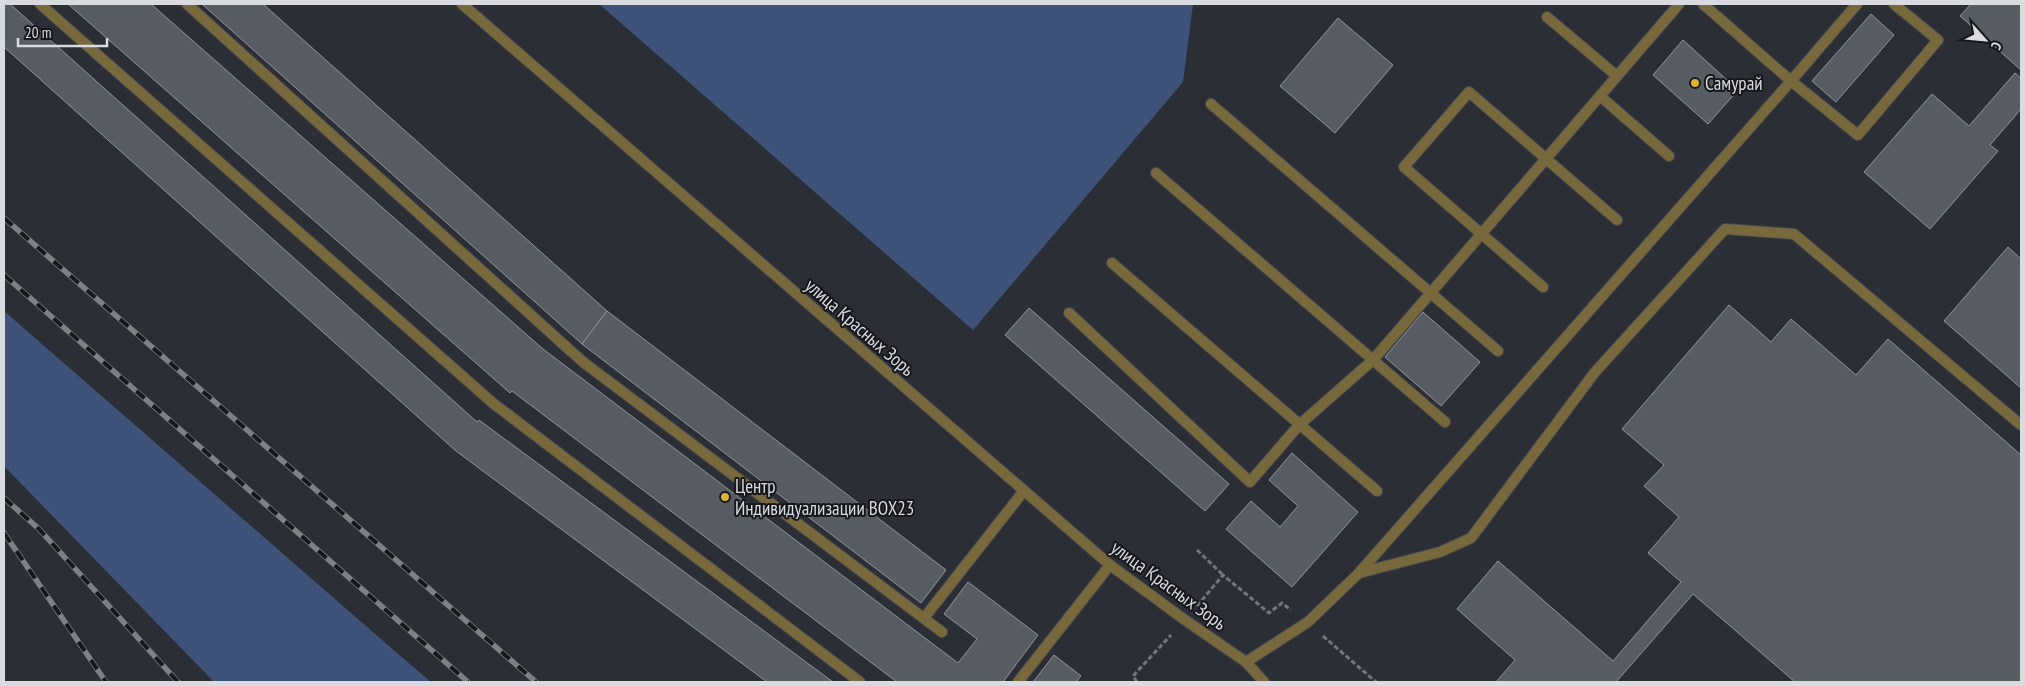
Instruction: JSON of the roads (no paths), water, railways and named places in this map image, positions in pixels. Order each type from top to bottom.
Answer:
[{"type":"street","points":[[40,4],[494,404],[860,682]]},
{"type":"street","points":[[187,4],[583,362],[942,632]]},
{"type":"street","name":"улица Красных Зорь","points":[[462,4],[1023,492],[1110,565],[1246,662],[1264,682]]},
{"type":"street","points":[[1069,313],[1250,482],[1299,425],[1373,360],[1679,4]]},
{"type":"street","points":[[1702,4],[1791,82],[1858,135],[1938,40],[1894,4]]},
{"type":"street","points":[[1246,662],[1308,622],[1359,573],[1791,82],[1857,4]]},
{"type":"street","points":[[1547,17],[1617,76]]},
{"type":"street","points":[[1544,287],[1404,167],[1468,92],[1617,220]]},
{"type":"street","points":[[1600,96],[1669,156]]},
{"type":"street","points":[[1211,104],[1498,351]]},
{"type":"street","points":[[1156,173],[1445,422]]},
{"type":"street","points":[[1359,573],[1440,552],[1472,538],[1595,372],[1725,229],[1794,234],[2021,425]]},
{"type":"street","points":[[1112,263],[1377,491]]},
{"type":"street","points":[[924,618],[1023,492]]},
{"type":"street","points":[[1018,682],[1110,565]]},
{"type":"railway","points":[[4,218],[536,682]]},
{"type":"railway","points":[[4,275],[468,682]]},
{"type":"railway","points":[[4,498],[39,529],[178,682]]},
{"type":"railway","points":[[4,533],[106,682]]},
{"type":"place","name":"Самурай","points":[[1695,83]]},
{"type":"place","name":"Центр Индивидуализации BOX23","points":[[725,497]]}]
